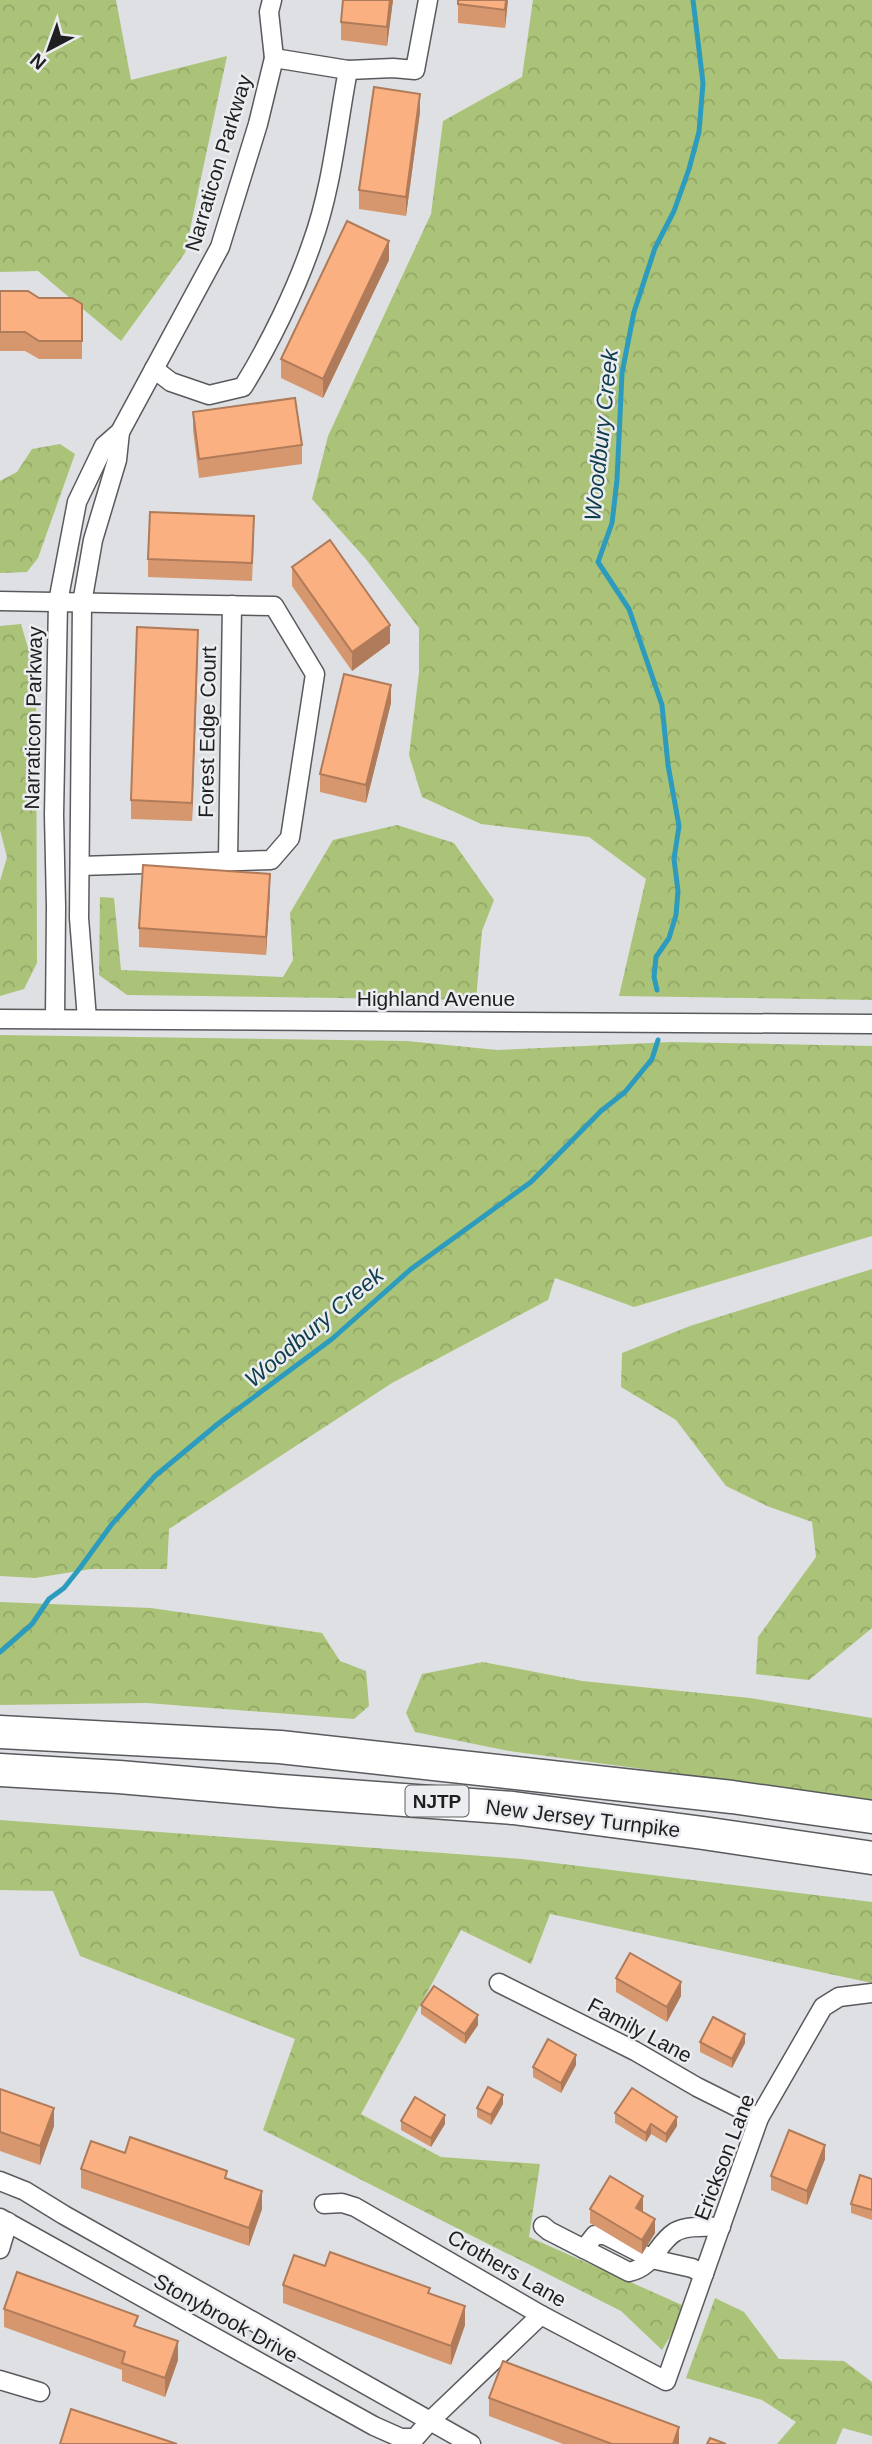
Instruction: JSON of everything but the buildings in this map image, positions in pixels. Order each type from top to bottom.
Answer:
[{"type":"highway","name":"New Jersey Turnpike","points":[[0,1732],[280,1747],[732,1797],[872,1817]]},
{"type":"highway","name":"New Jersey Turnpike","points":[[0,1770],[513,1808],[872,1858]]},
{"type":"street","points":[[274,58],[348,70],[415,70],[428,0]]},
{"type":"street","name":"Narraticon Parkway","points":[[55,1019],[54,815],[58,602],[77,502],[104,446],[120,432],[220,247],[258,124],[274,58],[268,4]]},
{"type":"street","points":[[154,369],[171,382],[209,394],[243,387],[265,351],[313,243],[331,170],[348,70]]},
{"type":"street","name":"Narraticon Parkway","points":[[87,1019],[79,918],[82,603],[93,540],[117,460],[120,432]]},
{"type":"street","points":[[0,601],[274,606],[315,674],[290,838],[271,860],[80,866]]},
{"type":"street","name":"Forest Edge Court","points":[[228,860],[232,605]]},
{"type":"street","name":"Highland Avenue","points":[[0,1019],[872,1024]]},
{"type":"street","name":"Family Lane","points":[[499,1983],[635,2051],[697,2087],[759,2118]]},
{"type":"street","name":"Erickson Lane","points":[[666,2381],[759,2118],[823,2007],[839,1997],[872,1993]]},
{"type":"street","name":"Stonybrook Drive","points":[[0,2181],[26,2191],[471,2444]]},
{"type":"street","name":"Crothers Lane","points":[[324,2204],[342,2203],[355,2207],[541,2315],[666,2381]]},
{"type":"street","points":[[0,2249],[4,2220]]},
{"type":"street","name":"Stonybrook Drive","points":[[4,2220],[374,2426],[401,2438],[415,2438],[429,2422]]},
{"type":"street","points":[[543,2226],[584,2249],[595,2235],[605,2235],[652,2259],[692,2268],[704,2274]]},
{"type":"street","points":[[652,2259],[675,2233],[692,2227],[720,2227]]},
{"type":"street","points":[[429,2422],[541,2315]]},
{"type":"street","points":[[0,2380],[40,2392]]},
{"type":"green space","points":[[0,0],[116,0],[131,80],[227,56],[185,253],[121,341],[38,271],[0,272]]},
{"type":"green space","points":[[533,0],[872,0],[872,1000],[619,996],[646,879],[589,837],[481,824],[422,797],[409,755],[419,672],[419,628],[365,558],[312,499],[328,436],[431,214],[443,121],[522,77]]},
{"type":"green space","points":[[60,444],[75,454],[38,558],[27,572],[0,573],[0,481],[17,472],[32,449]]},
{"type":"green space","points":[[21,624],[36,675],[37,963],[24,989],[0,996],[0,881],[7,857],[0,830],[0,626]]},
{"type":"green space","points":[[397,825],[454,843],[494,900],[482,931],[476,1000],[127,995],[99,975],[100,897],[114,898],[121,970],[283,977],[293,960],[290,913],[333,840]]},
{"type":"green space","points":[[0,1035],[407,1041],[497,1050],[671,1042],[872,1046],[872,1236],[634,1307],[555,1278],[548,1300],[392,1383],[169,1529],[167,1569],[91,1569],[35,1578],[0,1576]]},
{"type":"green space","points":[[872,1269],[872,1628],[809,1680],[756,1674],[758,1637],[816,1557],[812,1522],[767,1506],[726,1486],[676,1420],[621,1387],[622,1353],[690,1326]]},
{"type":"green space","points":[[0,1602],[151,1608],[322,1633],[340,1661],[366,1671],[369,1706],[354,1719],[147,1703],[0,1705]]},
{"type":"green space","points":[[483,1662],[582,1681],[750,1698],[872,1718],[872,1800],[509,1751],[415,1732],[406,1713],[422,1674]]},
{"type":"green space","points":[[0,1820],[522,1859],[872,1902],[872,1983],[550,1914],[531,1964],[461,1930],[361,2114],[441,2157],[540,2164],[529,2237],[682,2305],[675,2328],[662,2350],[621,2311],[263,2130],[295,2039],[80,1956],[53,1891],[0,1890]]},
{"type":"green space","points":[[715,2298],[744,2312],[779,2359],[844,2361],[872,2382],[872,2436],[843,2428],[836,2444],[777,2444],[796,2422],[762,2400],[686,2378]]},
{"type":"waterway","name":"Woodbury Creek","points":[[657,990],[654,977],[656,957],[669,938],[676,915],[678,891],[674,859],[679,826],[668,765],[662,705],[629,609],[598,562],[612,523],[617,480],[622,373],[634,312],[655,248],[674,211],[699,132],[703,83],[693,0]]},
{"type":"waterway","name":"Woodbury Creek","points":[[0,1652],[32,1624],[49,1599],[64,1588],[112,1524],[155,1476],[219,1423],[332,1339],[411,1269],[531,1182],[601,1111],[625,1092],[652,1059],[658,1040]]}]
